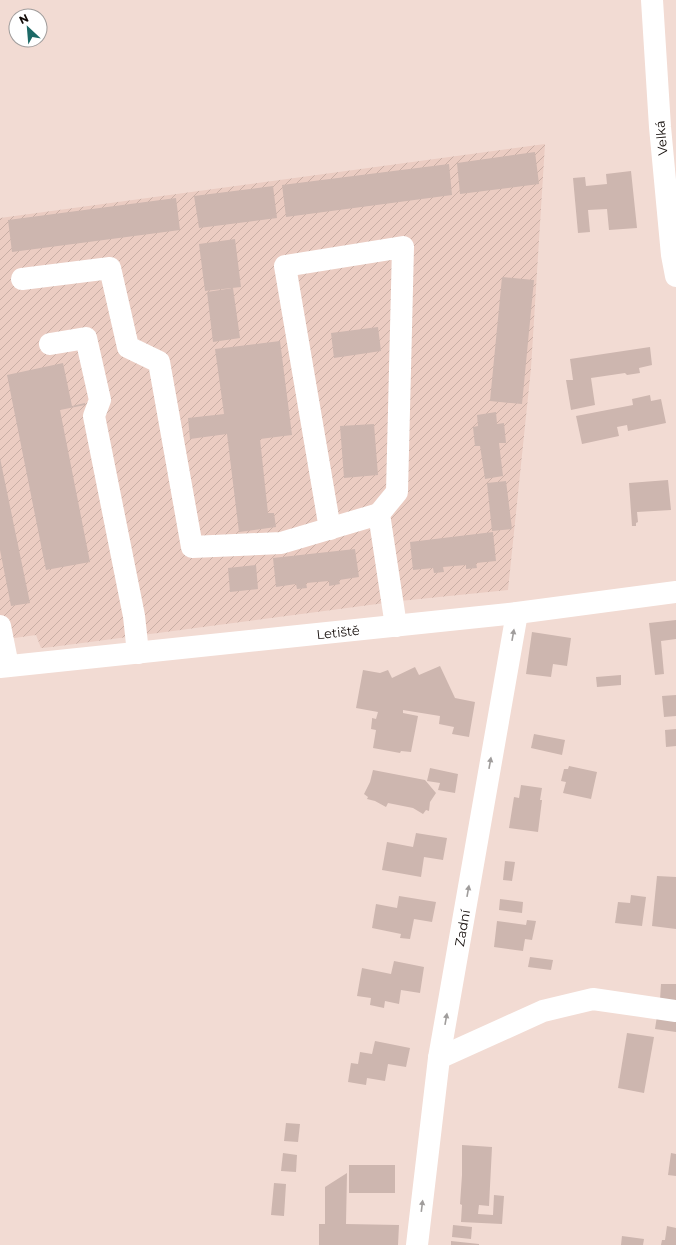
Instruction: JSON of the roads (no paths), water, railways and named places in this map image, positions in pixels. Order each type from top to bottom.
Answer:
[{"type":"street","name":"Velká","points":[[652,0],[660,127],[672,255],[676,276]]},
{"type":"street","points":[[22,280],[110,268],[128,347],[159,362],[192,547],[281,543],[330,529],[379,514],[397,492],[404,247],[285,266],[330,529]]},
{"type":"street","points":[[50,344],[86,338],[100,400],[94,416],[134,616],[138,653]]},
{"type":"street","points":[[379,514],[396,626]]},
{"type":"street","name":"Letiště","points":[[4,667],[516,613],[676,592]]},
{"type":"street","name":"Zadní","points":[[417,1245],[439,1058],[516,613]]},
{"type":"street","points":[[0,626],[4,667]]},
{"type":"street","points":[[439,1058],[543,1011],[593,999],[676,1011]]}]
